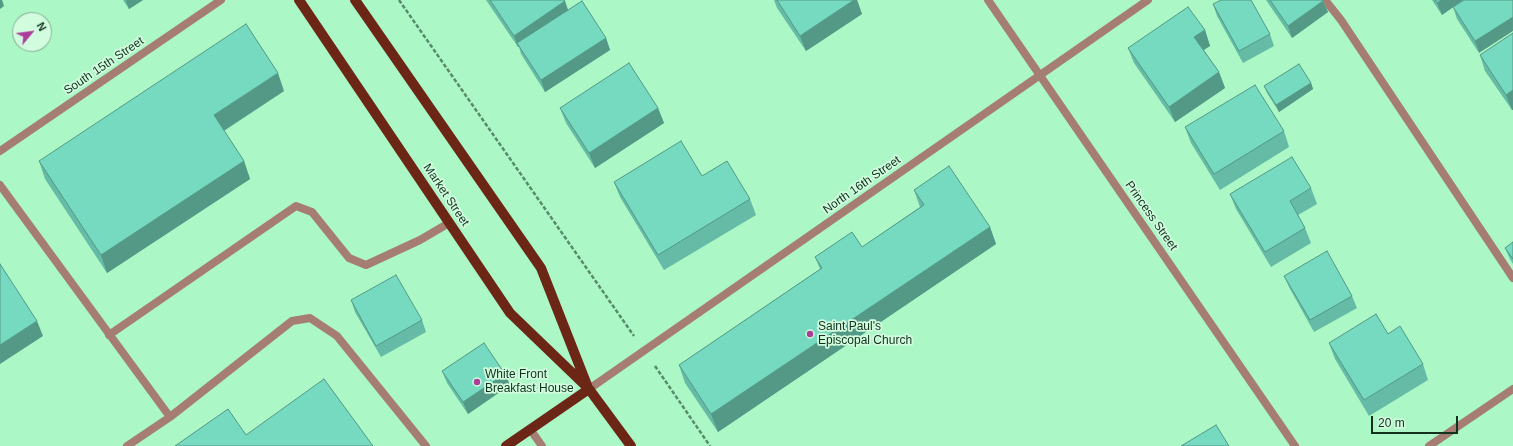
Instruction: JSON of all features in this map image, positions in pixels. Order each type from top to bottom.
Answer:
[{"type":"main road","name":"Market Street","points":[[299,0],[510,313],[589,389],[631,446]]},
{"type":"main road","name":"Market Street","points":[[355,0],[541,268],[589,389]]},
{"type":"main road","points":[[506,446],[589,389]]},
{"type":"street","name":"South 15th Street","points":[[0,151],[221,0]]},
{"type":"street","name":"Princess Street","points":[[988,0],[1296,446]]},
{"type":"street","name":"North 16th Street","points":[[589,389],[1148,0]]},
{"type":"street","points":[[1325,0],[1341,20],[1513,278]]},
{"type":"street","points":[[0,185],[170,417]]},
{"type":"street","points":[[109,335],[296,206],[312,212],[349,258],[366,265],[420,240],[449,223]]},
{"type":"street","points":[[127,446],[170,417],[292,321],[310,318],[337,336],[426,446]]},
{"type":"street","points":[[1430,446],[1513,389]]},
{"type":"street","points":[[530,429],[542,446]]},
{"type":"path","points":[[399,0],[710,446]]},
{"type":"building","points":[[490,0],[564,0],[565,1],[514,36]]},
{"type":"building","points":[[777,0],[854,0],[800,36]]},
{"type":"building","points":[[1221,0],[1251,0],[1270,34],[1239,51],[1213,4]]},
{"type":"building","points":[[1270,0],[1323,0],[1323,1],[1288,26]]},
{"type":"building","points":[[1435,0],[1442,0],[1437,3]]},
{"type":"building","points":[[1464,0],[1513,0],[1513,17],[1475,41],[1453,7]]},
{"type":"building","points":[[582,1],[606,38],[541,80],[517,43]]},
{"type":"building","points":[[1188,7],[1205,30],[1194,37],[1219,72],[1169,107],[1128,48]]},
{"type":"building","points":[[246,24],[278,73],[214,115],[244,161],[101,255],[39,161]]},
{"type":"building","points":[[1513,33],[1513,90],[1506,95],[1480,55]]},
{"type":"building","points":[[629,63],[658,108],[589,153],[560,108]]},
{"type":"building","points":[[1299,64],[1311,83],[1276,105],[1264,86]]},
{"type":"building","points":[[1255,85],[1284,131],[1214,174],[1185,127]]},
{"type":"building","points":[[681,141],[702,176],[727,161],[750,199],[658,255],[614,182]]},
{"type":"building","points":[[1292,157],[1311,188],[1290,201],[1305,228],[1265,252],[1230,194]]},
{"type":"building","name":"Saint Paul's Episcopal Church","points":[[949,166],[990,227],[711,414],[679,365],[822,268],[815,257],[852,232],[862,247],[924,205],[914,190]]},
{"type":"building","points":[[1513,242],[1513,259],[1505,248]]},
{"type":"building","points":[[1327,251],[1352,296],[1310,320],[1284,276]]},
{"type":"building","points":[[0,264],[37,321],[0,345]]},
{"type":"building","points":[[396,275],[422,320],[376,346],[351,300]]},
{"type":"building","points":[[1376,314],[1388,334],[1400,326],[1423,364],[1364,400],[1329,343]]},
{"type":"building","points":[[484,343],[505,374],[463,402],[442,371]]},
{"type":"building","points":[[324,379],[373,446],[175,446],[228,409],[246,435]]},
{"type":"building","points":[[1216,425],[1229,446],[1181,446]]},
{"type":"place","name":"Saint Paul's Episcopal Church","points":[[810,334]]},
{"type":"place","name":"White Front Breakfast House","points":[[477,382]]}]
